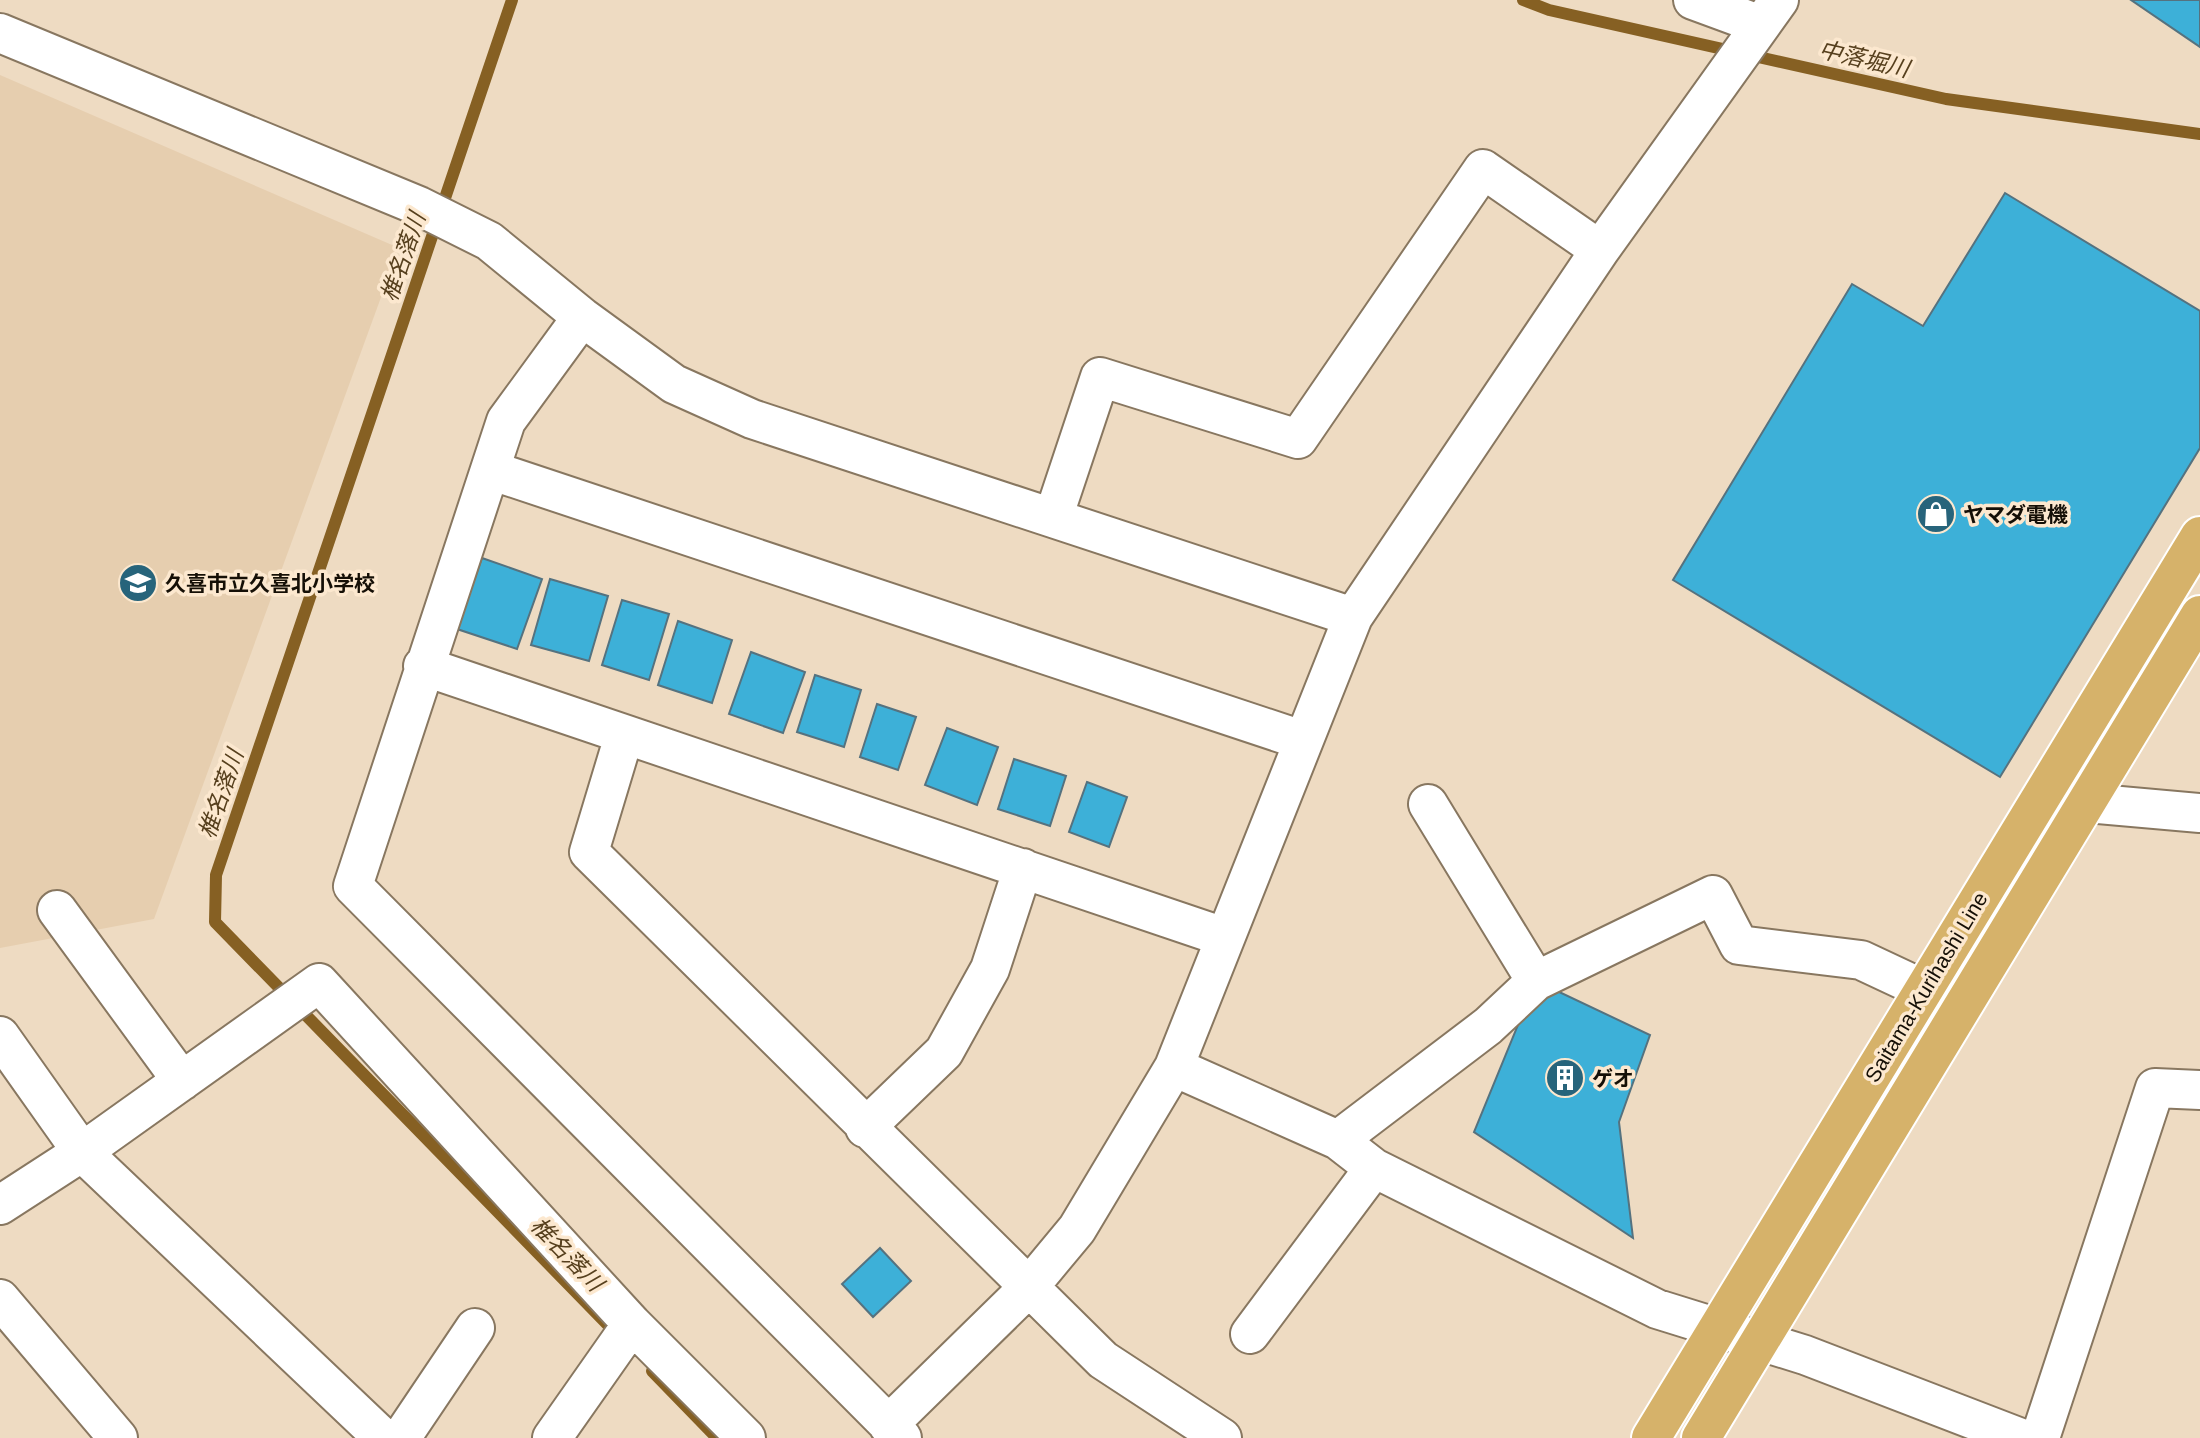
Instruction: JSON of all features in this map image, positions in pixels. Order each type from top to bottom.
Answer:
[{"type":"main road","name":"Saitama-Kurihashi Line","points":[[1651,1438],[2200,536]]},
{"type":"main road","name":"Saitama-Kurihashi Line","points":[[1701,1438],[2200,615]]},
{"type":"street","points":[[582,317],[506,421],[423,666],[354,886],[895,1431],[1028,1288],[1077,1229],[1174,1067],[1353,617],[1600,250],[1770,13],[1693,0]]},
{"type":"street","points":[[0,33],[419,206],[489,241],[582,317],[674,384],[752,419],[1353,617]]},
{"type":"street","points":[[1052,518],[1100,377],[1298,439],[1483,169],[1600,250]]},
{"type":"street","points":[[490,470],[1302,740]]},
{"type":"street","points":[[423,666],[1224,937]]},
{"type":"street","points":[[624,736],[589,852],[865,1128],[1104,1360],[1222,1438]]},
{"type":"street","points":[[2087,803],[2200,813]]},
{"type":"street","points":[[1428,804],[1536,981]]},
{"type":"street","points":[[865,1128],[944,1052],[990,969],[1023,868]]},
{"type":"street","points":[[1338,1140],[1488,1026],[1536,981],[1713,895],[1739,945],[1861,960],[1925,990]]},
{"type":"street","points":[[57,909],[182,1081]]},
{"type":"street","points":[[0,1204],[82,1152],[319,983],[632,1324],[746,1438]]},
{"type":"street","points":[[0,1036],[82,1152],[383,1438]]},
{"type":"street","points":[[1174,1067],[1338,1140],[1374,1168],[1657,1309],[1805,1354],[2021,1438]]},
{"type":"street","points":[[2040,1438],[2155,1088],[2200,1090]]},
{"type":"street","points":[[1250,1335],[1374,1168]]},
{"type":"street","points":[[0,1299],[118,1438]]},
{"type":"street","points":[[552,1438],[632,1324]]},
{"type":"street","points":[[401,1438],[475,1328]]},
{"type":"shaded area","name":"久喜市立久喜北小学校","points":[[0,75],[399,248],[154,919],[0,948]]},
{"type":"building","points":[[2131,0],[2200,0],[2200,47]]},
{"type":"building","name":"ヤマダ電機","points":[[2005,193],[2200,311],[2200,448],[2000,777],[1673,580],[1852,284],[1923,326]]},
{"type":"building","points":[[482,558],[542,579],[517,649],[457,629]]},
{"type":"building","points":[[550,579],[608,596],[589,661],[531,645]]},
{"type":"building","points":[[622,600],[669,614],[649,680],[602,665]]},
{"type":"building","points":[[678,621],[732,640],[712,703],[658,685]]},
{"type":"building","points":[[751,652],[805,672],[783,733],[729,714]]},
{"type":"building","points":[[815,675],[861,690],[844,747],[797,732]]},
{"type":"building","points":[[877,704],[916,717],[898,770],[860,757]]},
{"type":"building","points":[[947,728],[998,747],[977,805],[925,785]]},
{"type":"building","points":[[1014,759],[1066,776],[1050,826],[998,809]]},
{"type":"building","points":[[1087,782],[1127,797],[1109,847],[1069,832]]},
{"type":"building","name":"ゲオ","points":[[1536,981],[1650,1035],[1619,1122],[1633,1238],[1474,1132]]},
{"type":"building","points":[[880,1248],[911,1281],[873,1317],[842,1284]]},
{"type":"waterway","name":"椎名落川","points":[[512,0],[216,875],[215,922],[610,1327]]},
{"type":"waterway","name":"中落堀川","points":[[1523,0],[1549,10],[1946,99],[2200,134]]},
{"type":"waterway","name":"椎名落川","points":[[652,1371],[717,1438]]},
{"type":"place","name":"ヤマダ電機","points":[[1936,514]]},
{"type":"place","name":"久喜市立久喜北小学校","points":[[138,583]]},
{"type":"place","name":"ゲオ","points":[[1565,1078]]}]
